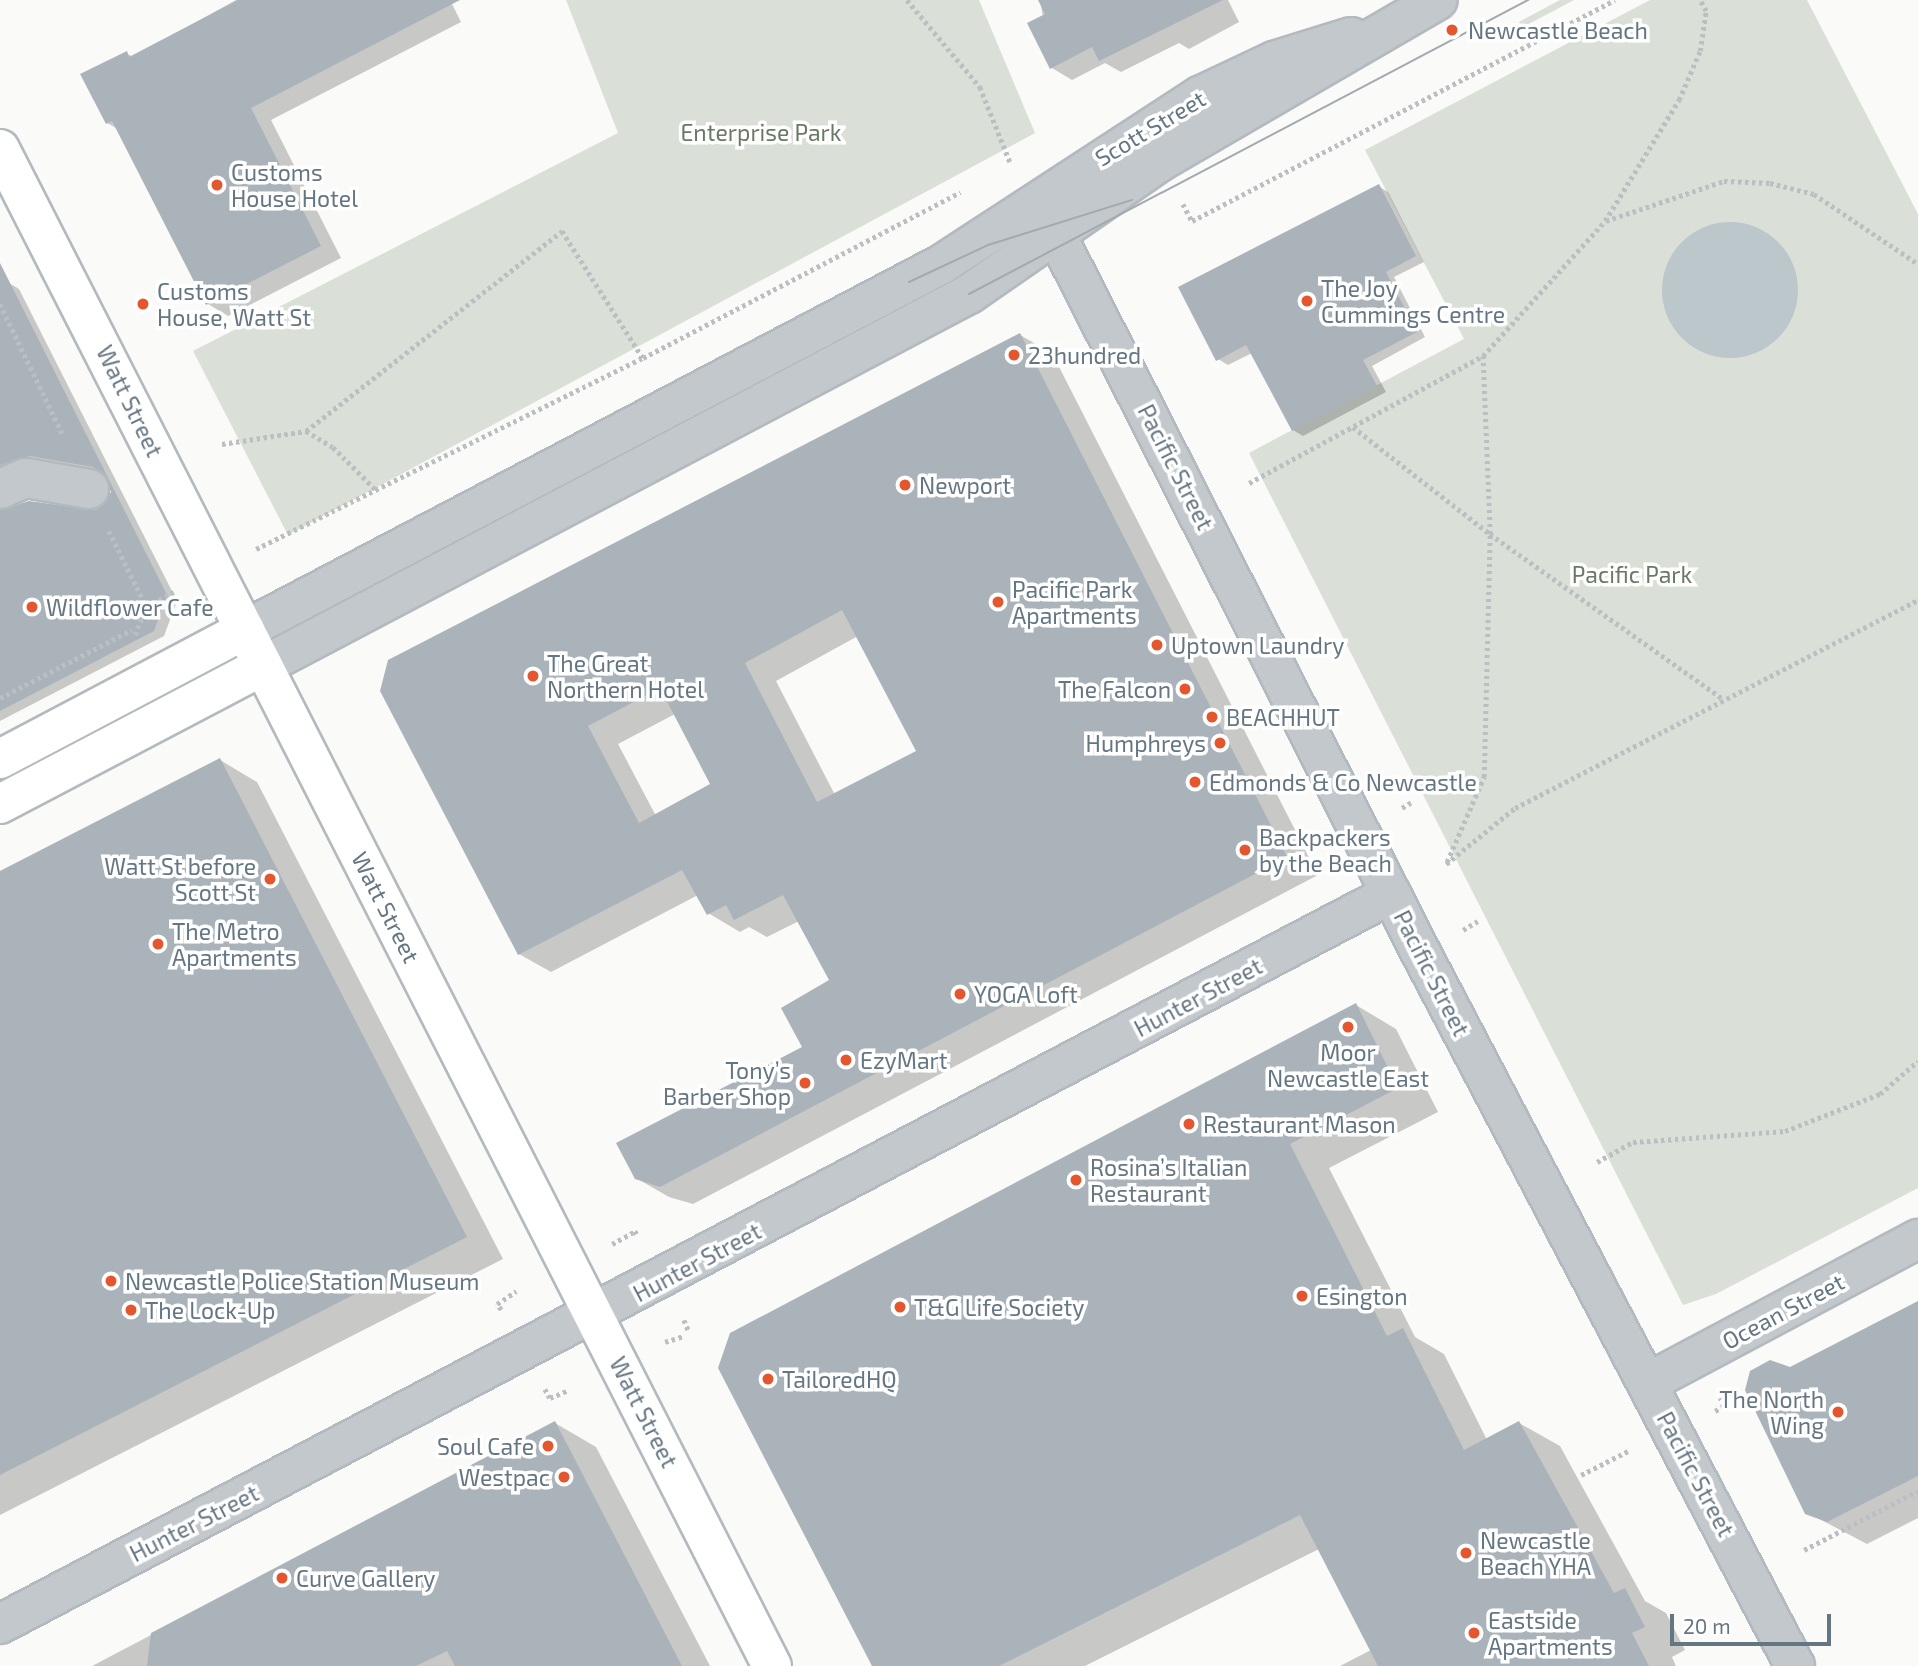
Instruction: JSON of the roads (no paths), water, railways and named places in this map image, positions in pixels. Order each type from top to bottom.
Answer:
[{"type":"main road","name":"Watt Street","points":[[0,149],[772,1666]]},
{"type":"main road","points":[[0,759],[245,630]]},
{"type":"main road","points":[[0,804],[263,666]]},
{"type":"street","name":"Scott Street","points":[[245,630],[909,282],[1039,200],[1143,129],[1225,83],[1425,7]]},
{"type":"street","name":"Scott Street","points":[[263,666],[969,294],[1059,236],[1161,162],[1425,7]]},
{"type":"street","name":"Pacific Street","points":[[1039,200],[1391,894],[1796,1666]]},
{"type":"street","points":[[0,489],[26,478],[89,489]]},
{"type":"street","name":"Hunter Street","points":[[0,1624],[595,1317],[1391,894]]},
{"type":"street","name":"Ocean Street","points":[[1647,1383],[1918,1239]]},
{"type":"tram line","points":[[969,294],[1528,0]]},
{"type":"tram line","points":[[909,282],[988,245],[1132,200]]},
{"type":"place","name":"Newcastle Beach","points":[[1452,30]]},
{"type":"place","name":"Customs House Hotel","points":[[217,185]]},
{"type":"place","name":"The Joy Cummings Centre","points":[[1307,301]]},
{"type":"place","name":"Customs House, Watt St","points":[[143,304]]},
{"type":"place","name":"23hundred","points":[[1014,355]]},
{"type":"place","name":"Newport","points":[[905,485]]},
{"type":"place","name":"Pacific Park Apartments","points":[[998,602]]},
{"type":"place","name":"Wildflower Cafe","points":[[32,607]]},
{"type":"place","name":"Uptown Laundry","points":[[1157,645]]},
{"type":"place","name":"The Great Northern Hotel","points":[[533,676]]},
{"type":"place","name":"The Falcon","points":[[1185,689]]},
{"type":"place","name":"BEACHHUT","points":[[1212,717]]},
{"type":"place","name":"Humphreys","points":[[1220,743]]},
{"type":"place","name":"Edmonds & Co Newcastle","points":[[1195,782]]},
{"type":"place","name":"Backpackers by the Beach","points":[[1245,850]]},
{"type":"place","name":"Watt St before Scott St","points":[[270,879]]},
{"type":"place","name":"The Metro Apartments","points":[[158,944]]},
{"type":"place","name":"YOGA Loft","points":[[960,994]]},
{"type":"place","name":"Moor Newcastle East","points":[[1348,1027]]},
{"type":"place","name":"EzyMart","points":[[846,1060]]},
{"type":"place","name":"Tony’s Barber Shop","points":[[805,1083]]},
{"type":"place","name":"Restaurant Mason","points":[[1189,1124]]},
{"type":"place","name":"Rosina’s Italian Restaurant","points":[[1076,1180]]},
{"type":"place","name":"Newcastle Police Station Museum","points":[[111,1281]]},
{"type":"place","name":"Esington","points":[[1302,1296]]},
{"type":"place","name":"T&G Life Society","points":[[900,1307]]},
{"type":"place","name":"The Lock-Up","points":[[131,1310]]},
{"type":"place","name":"TailoredHQ","points":[[768,1379]]},
{"type":"place","name":"The North Wing","points":[[1838,1412]]},
{"type":"place","name":"Soul Cafe","points":[[548,1446]]},
{"type":"place","name":"Westpac","points":[[564,1477]]},
{"type":"place","name":"Newcastle Beach YHA","points":[[1466,1553]]},
{"type":"place","name":"Curve Gallery","points":[[282,1578]]},
{"type":"place","name":"Eastside Apartments","points":[[1474,1633]]},
{"type":"park label","name":"Enterprise Park","points":[[761,132]]},
{"type":"park label","name":"Pacific Park","points":[[1632,574]]}]
